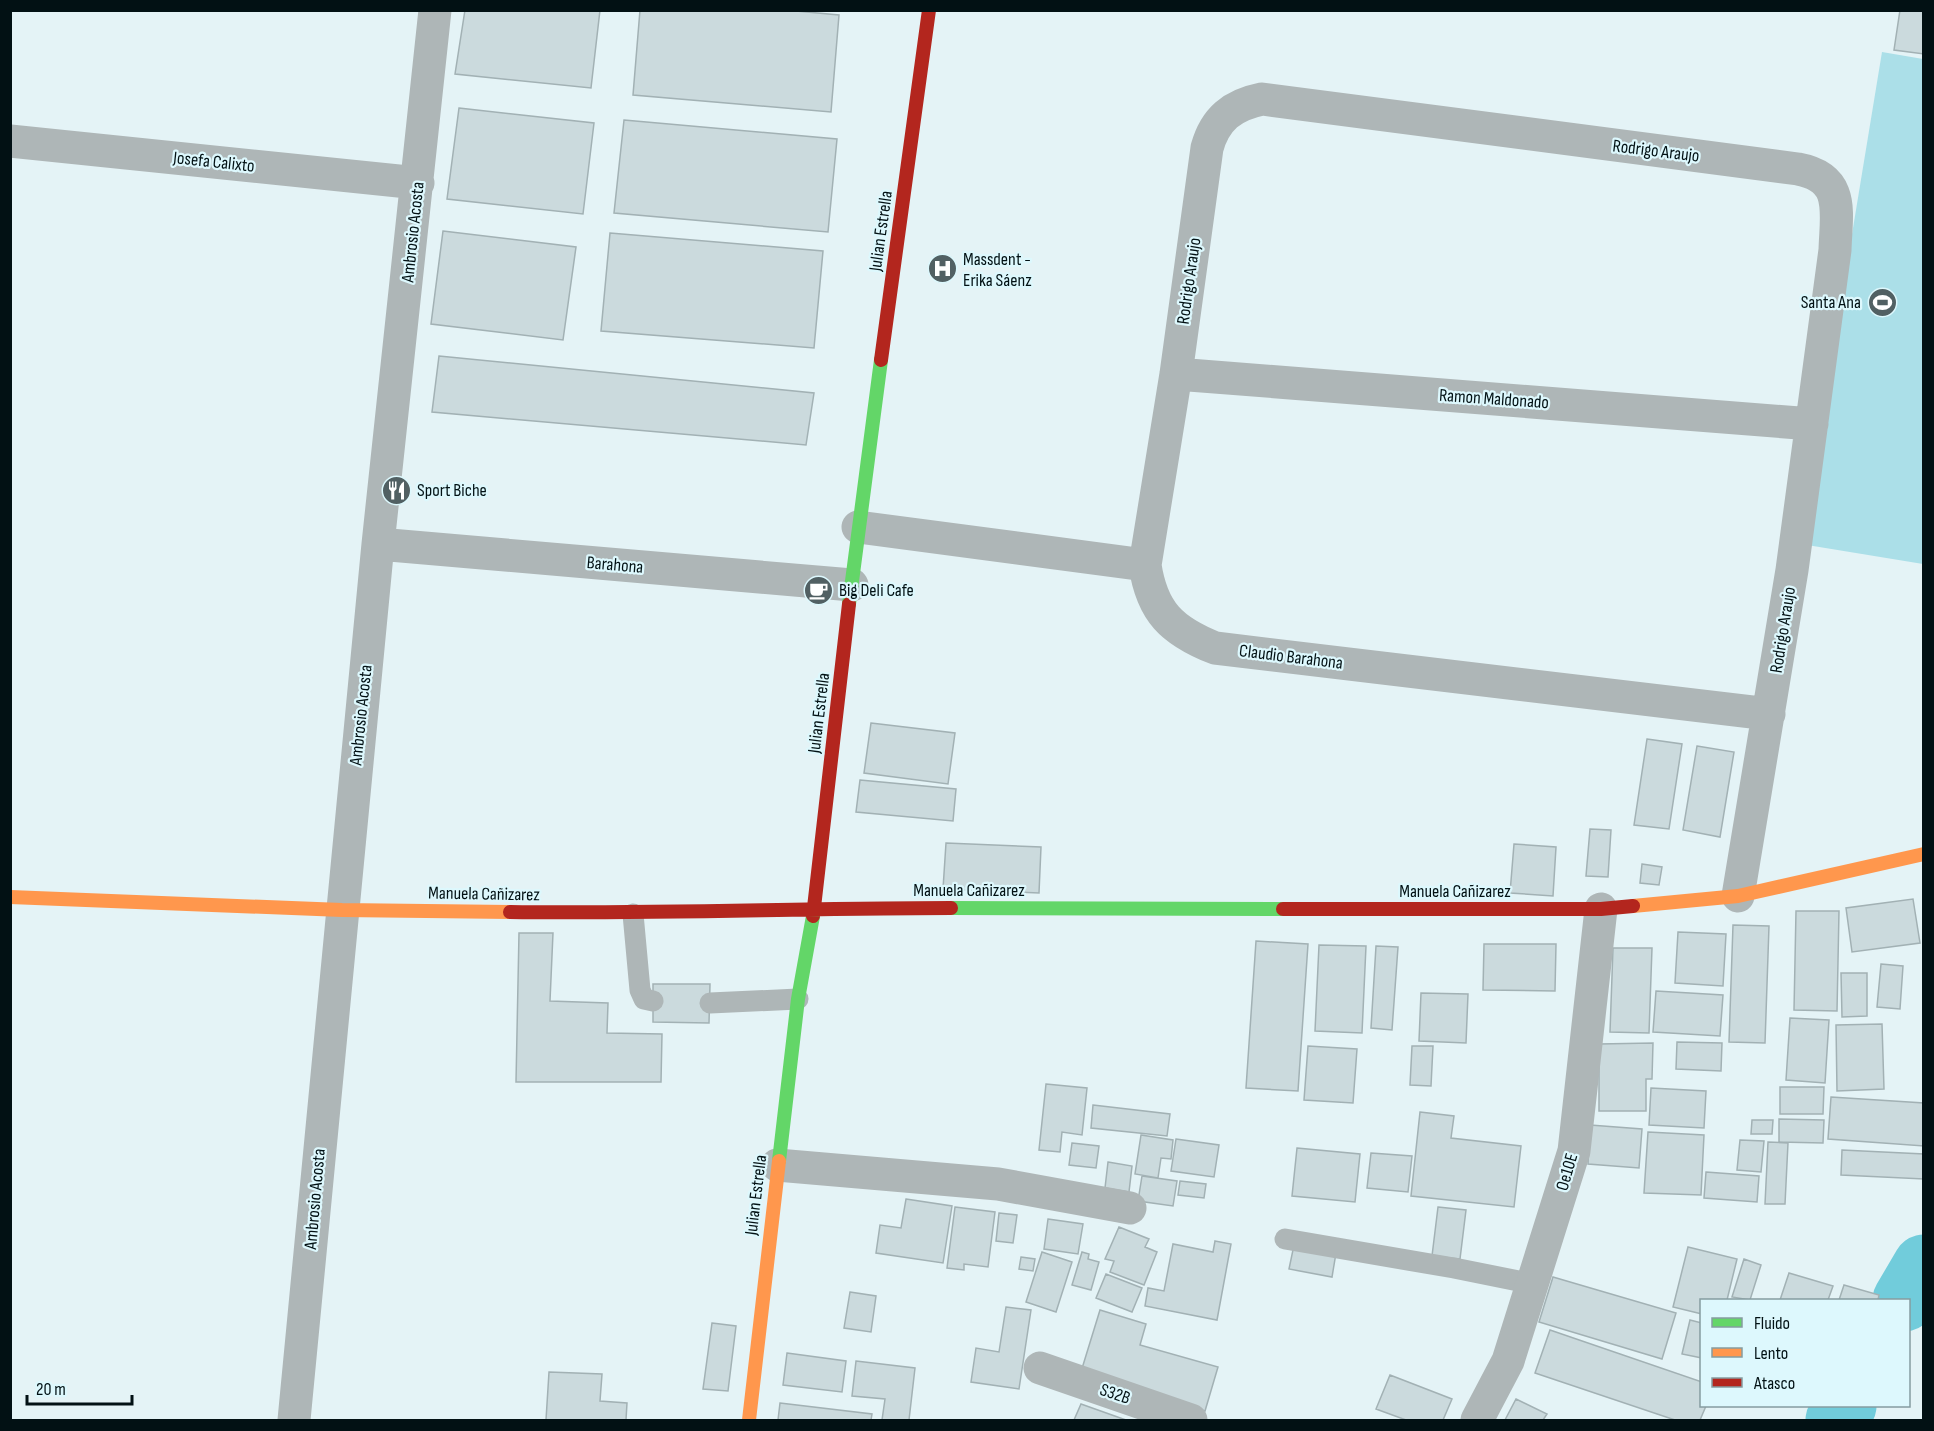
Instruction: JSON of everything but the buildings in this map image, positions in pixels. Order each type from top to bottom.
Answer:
[{"type":"street","name":"Ambrosio Acosta","points":[[294,1420],[378,544],[435,10]]},
{"type":"street","name":"Julian Estrella","points":[[748,1420],[798,999],[814,908],[858,527],[930,10]]},
{"type":"street","name":"Rodrigo Araujo","points":[[1145,565],[1176,374],[1207,148],[1211,133],[1220,119],[1232,109],[1262,99],[1798,170],[1821,177],[1830,185],[1838,208],[1835,250],[1769,714],[1738,896]]},
{"type":"street","name":"Josefa Calixto","points":[[10,141],[418,183]]},
{"type":"street","name":"Ramon Maldonado","points":[[1176,374],[1812,424]]},
{"type":"street","points":[[858,527],[1145,565]]},
{"type":"street","name":"Barahona","points":[[378,544],[852,585]]},
{"type":"street","name":"Claudio Barahona","points":[[1145,565],[1149,589],[1162,613],[1188,637],[1215,648],[1769,714]]},
{"type":"street","name":"Manuela Cañizarez","points":[[10,897],[342,910],[633,914],[814,908],[1600,909],[1738,896],[1923,854]]},
{"type":"street","name":"Oe10E","points":[[1477,1420],[1508,1360],[1574,1151],[1600,909]]},
{"type":"street","points":[[777,1165],[998,1184],[1130,1208]]},
{"type":"street","name":"S32B","points":[[1040,1368],[1191,1420]]},
{"type":"lane","points":[[633,914],[640,990],[644,999],[653,1001]]},
{"type":"lane","points":[[710,1002],[798,999]]},
{"type":"lane","points":[[1285,1239],[1533,1284]]},
{"type":"shaded area","name":"Santa Ana","points":[[1882,52],[1923,59],[1923,564],[1801,544]]},
{"type":"waterway","points":[[1905,1299],[1924,1266]]},
{"type":"waterway","points":[[1837,1420],[1844,1407]]},
{"type":"traffic: fast","points":[[849,604],[881,360]]},
{"type":"traffic: fast","points":[[951,908],[1283,909]]},
{"type":"traffic: fast","points":[[779,1161],[798,999],[813,916]]},
{"type":"traffic: slow","points":[[1633,906],[1738,896],[1924,854]]},
{"type":"traffic: slow","points":[[10,897],[342,910],[510,912]]},
{"type":"traffic: slow","points":[[749,1420],[779,1161]]},
{"type":"traffic: jam","points":[[881,360],[929,10]]},
{"type":"traffic: jam","points":[[813,916],[849,604]]},
{"type":"traffic: jam","points":[[1283,909],[1601,909],[1633,906]]},
{"type":"traffic: jam","points":[[510,912],[951,908]]},
{"type":"place","name":"Massdent - Erika Sáenz","points":[[942,269]]},
{"type":"place","name":"Santa Ana","points":[[1882,302]]},
{"type":"place","name":"Sport Biche","points":[[396,490]]},
{"type":"place","name":"Big Deli Cafe","points":[[818,590]]}]
